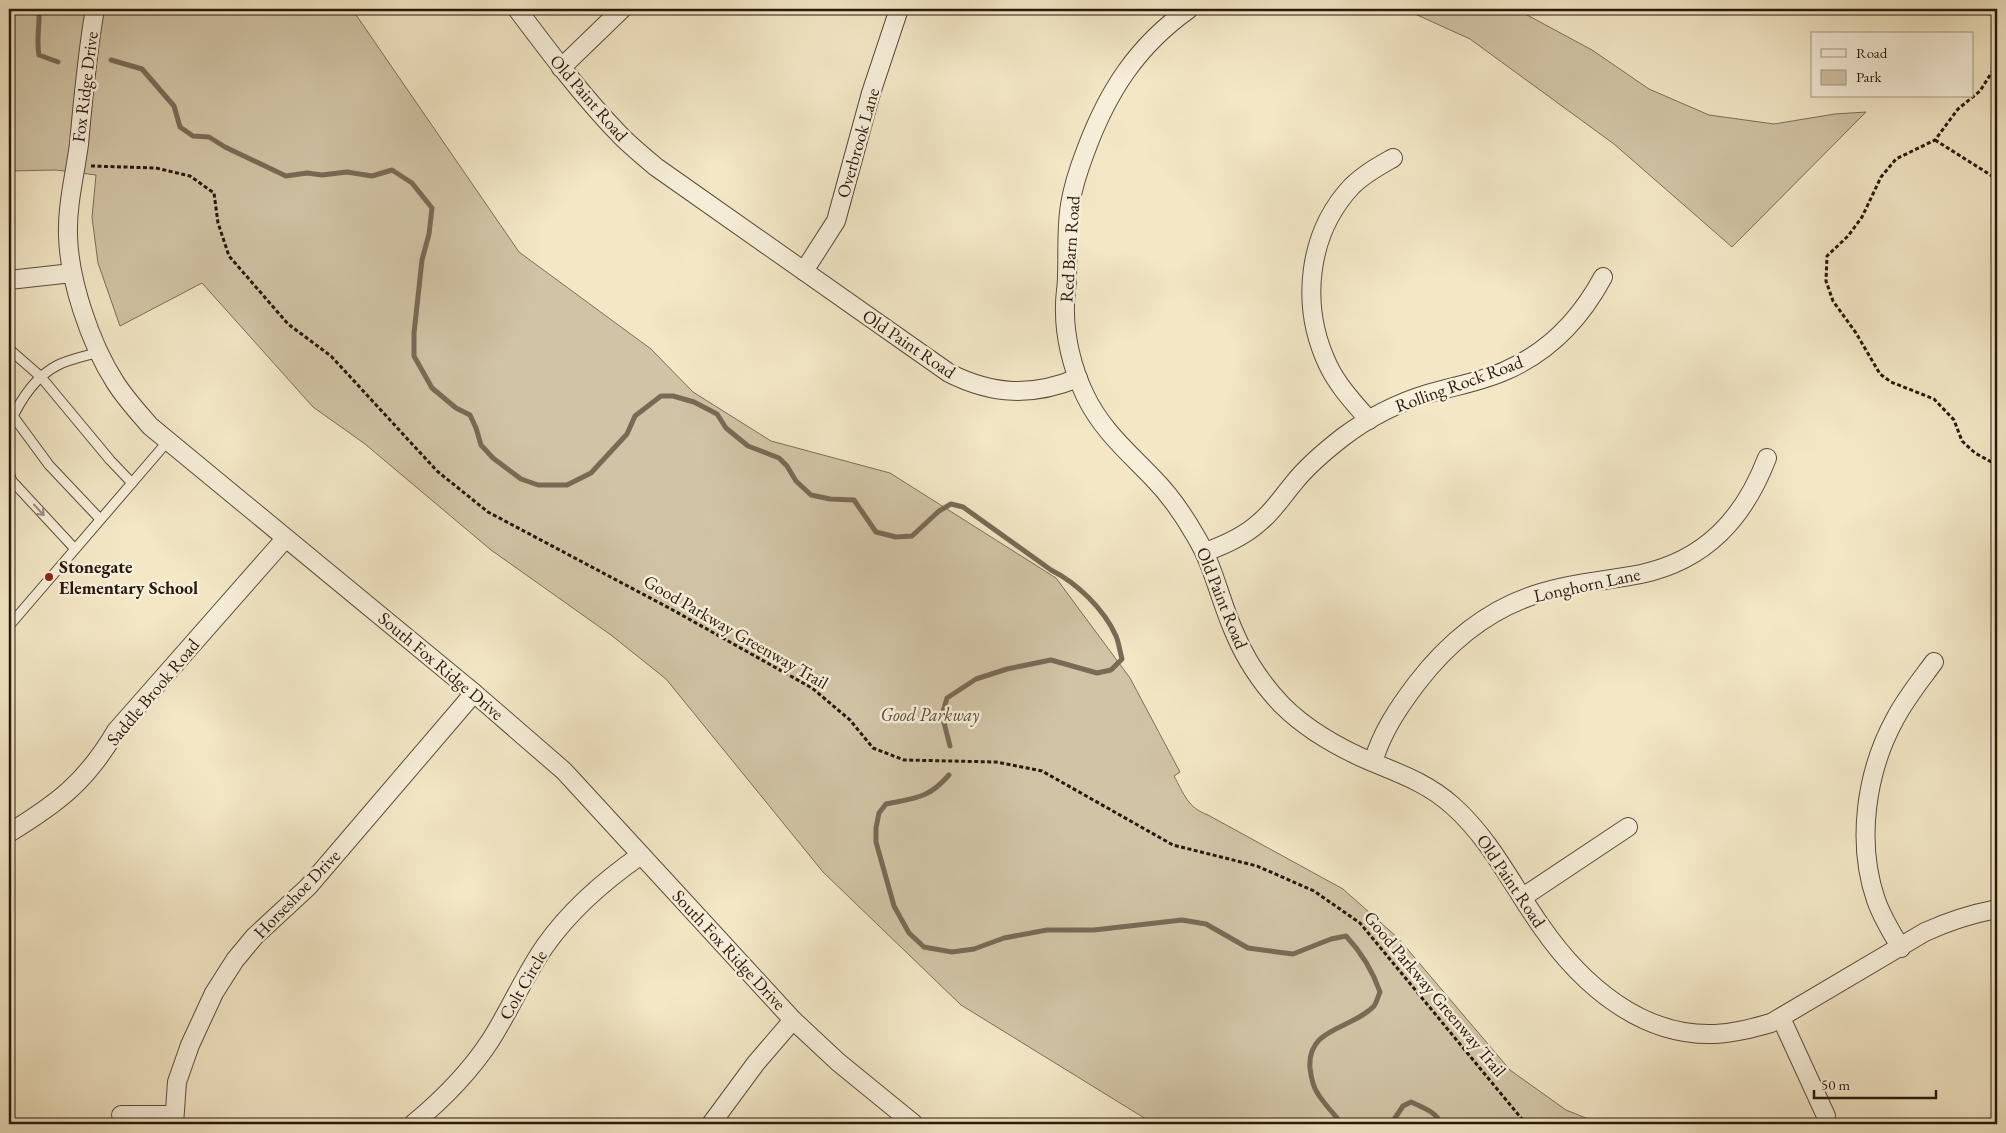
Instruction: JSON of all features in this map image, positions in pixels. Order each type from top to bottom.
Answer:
[{"type":"street","name":"Fox Ridge Drive","points":[[76,166],[95,9]]},
{"type":"street","name":"Old Paint Road","points":[[517,9],[561,68],[622,137],[656,167],[949,372],[968,382],[988,388],[1014,392],[1038,390],[1078,378],[1086,398],[1103,425],[1121,448],[1155,480],[1178,509],[1205,552],[1234,632],[1247,659],[1265,685],[1306,726],[1332,743],[1424,784],[1449,802],[1470,822],[1489,845],[1494,856],[1511,877],[1540,925],[1560,952],[1586,980],[1636,1017],[1660,1026],[1688,1033],[1714,1034],[1743,1031],[1781,1018],[1925,932],[1972,914],[1997,909]]},
{"type":"street","points":[[561,68],[622,9]]},
{"type":"street","name":"Overbrook Lane","points":[[804,271],[836,221],[871,93],[899,9]]},
{"type":"street","name":"Red Barn Road","points":[[1078,378],[1067,336],[1065,307],[1067,234],[1070,205],[1078,171],[1096,124],[1112,92],[1127,69],[1154,38],[1189,9]]},
{"type":"street","points":[[1369,420],[1342,388],[1328,365],[1319,340],[1313,314],[1314,254],[1326,222],[1337,203],[1372,169],[1393,158]]},
{"type":"street","name":"South Fox Ridge Drive","points":[[76,166],[69,201],[68,234],[72,273],[81,304],[99,352],[114,380],[129,402],[150,426],[285,539],[474,692],[564,771],[793,1020],[838,1062],[914,1124]]},
{"type":"street","points":[[9,280],[72,273]]},
{"type":"street","name":"Rolling Rock Road","points":[[1205,552],[1240,536],[1260,522],[1280,502],[1294,482],[1317,460],[1343,437],[1369,420],[1426,394],[1481,380],[1506,371],[1555,341],[1576,319],[1592,298],[1604,277]]},
{"type":"street","name":"Longhorn Lane","points":[[1373,762],[1382,737],[1394,714],[1430,667],[1451,645],[1475,626],[1500,610],[1532,596],[1561,587],[1642,573],[1668,566],[1691,554],[1730,524],[1758,483],[1767,458]]},
{"type":"street","name":"Saddle Brook Road","points":[[9,833],[38,815],[79,782],[101,757],[116,731],[285,539]]},
{"type":"street","points":[[1901,948],[1883,917],[1869,874],[1865,846],[1866,810],[1874,772],[1894,720],[1910,693],[1934,662]]},
{"type":"street","name":"Horseshoe Drive","points":[[173,1120],[177,1082],[190,1045],[214,993],[235,960],[255,936],[314,880],[474,692]]},
{"type":"street","points":[[1523,897],[1628,827]]},
{"type":"street","name":"Colt Circle","points":[[413,1124],[440,1101],[468,1071],[489,1042],[526,974],[546,944],[568,917],[594,891],[642,855]]},
{"type":"street","points":[[1781,1018],[1826,1116]]},
{"type":"street","points":[[711,1124],[756,1063],[793,1020]]},
{"type":"street","points":[[121,1115],[173,1120]]},
{"type":"lane","points":[[9,349],[41,377],[110,460],[132,483]]},
{"type":"lane","points":[[99,352],[58,365],[41,377],[18,405],[11,421],[100,520]]},
{"type":"lane","points":[[9,626],[168,440]]},
{"type":"lane","points":[[9,473],[12,481],[75,549]]},
{"type":"path","points":[[1974,96],[1980,91],[1997,64]]},
{"type":"path","points":[[1971,98],[1958,109],[1935,140],[1896,159],[1881,177],[1862,218],[1848,236],[1827,256],[1826,281],[1833,301],[1856,333],[1880,374],[1892,382],[1934,399],[1954,420],[1962,441],[1976,453],[1997,465]]},
{"type":"path","points":[[1935,140],[1997,180]]},
{"type":"path","name":"Good Parkway Greenway Trail","points":[[76,166],[156,168],[190,176],[214,193],[218,223],[229,256],[288,324],[331,356],[437,471],[488,512],[671,609],[812,688],[850,720],[873,748],[904,760],[996,762],[1042,771],[1173,845],[1257,866],[1314,892],[1360,923],[1526,1124]]},
{"type":"green space","name":"Good Parkway","points":[[9,9],[352,9],[519,252],[651,349],[693,392],[771,441],[890,473],[1056,578],[1130,678],[1180,772],[1174,776],[1191,804],[1201,812],[1343,889],[1398,938],[1510,1070],[1566,1110],[1601,1124],[1154,1124],[961,1005],[823,872],[666,679],[611,635],[491,550],[365,444],[313,407],[202,283],[120,326],[98,263],[92,217],[96,175],[56,170],[9,171]]},
{"type":"green space","points":[[1404,9],[1516,9],[1592,50],[1649,89],[1709,115],[1774,124],[1835,114],[1866,112],[1732,247],[1614,144],[1470,39]]},
{"type":"waterway","points":[[39,9],[39,55],[58,62]]},
{"type":"waterway","points":[[111,60],[142,69],[174,106],[180,127],[193,136],[209,137],[225,147],[286,176],[307,173],[322,175],[347,172],[372,176],[392,170],[412,183],[432,208],[429,234],[422,260],[414,333],[414,356],[432,388],[456,408],[470,415],[481,445],[493,458],[521,479],[538,485],[567,485],[591,473],[627,434],[635,416],[661,396],[673,396],[694,402],[717,414],[726,428],[748,446],[779,458],[787,466],[796,481],[811,495],[830,499],[854,500],[876,532],[896,537],[912,536],[939,511],[951,504],[963,507],[1080,589],[1111,626],[1117,639],[1122,659],[1111,670],[1097,673],[1051,660],[1007,669],[976,679],[947,698],[942,715],[950,746]]},
{"type":"waterway","points":[[949,775],[927,793],[913,799],[886,804],[879,813],[876,828],[876,842],[894,906],[909,933],[924,947],[952,952],[974,949],[1004,938],[1047,930],[1094,930],[1182,920],[1206,924],[1248,948],[1293,954],[1331,939],[1346,936],[1366,963],[1380,992],[1374,1006],[1365,1014],[1323,1037],[1316,1044],[1311,1055],[1310,1068],[1315,1088],[1342,1124]]},
{"type":"waterway","points":[[1391,1124],[1403,1106],[1411,1102],[1433,1113],[1441,1124]]},
{"type":"place","name":"Stonegate Elementary School","points":[[49,577]]}]
